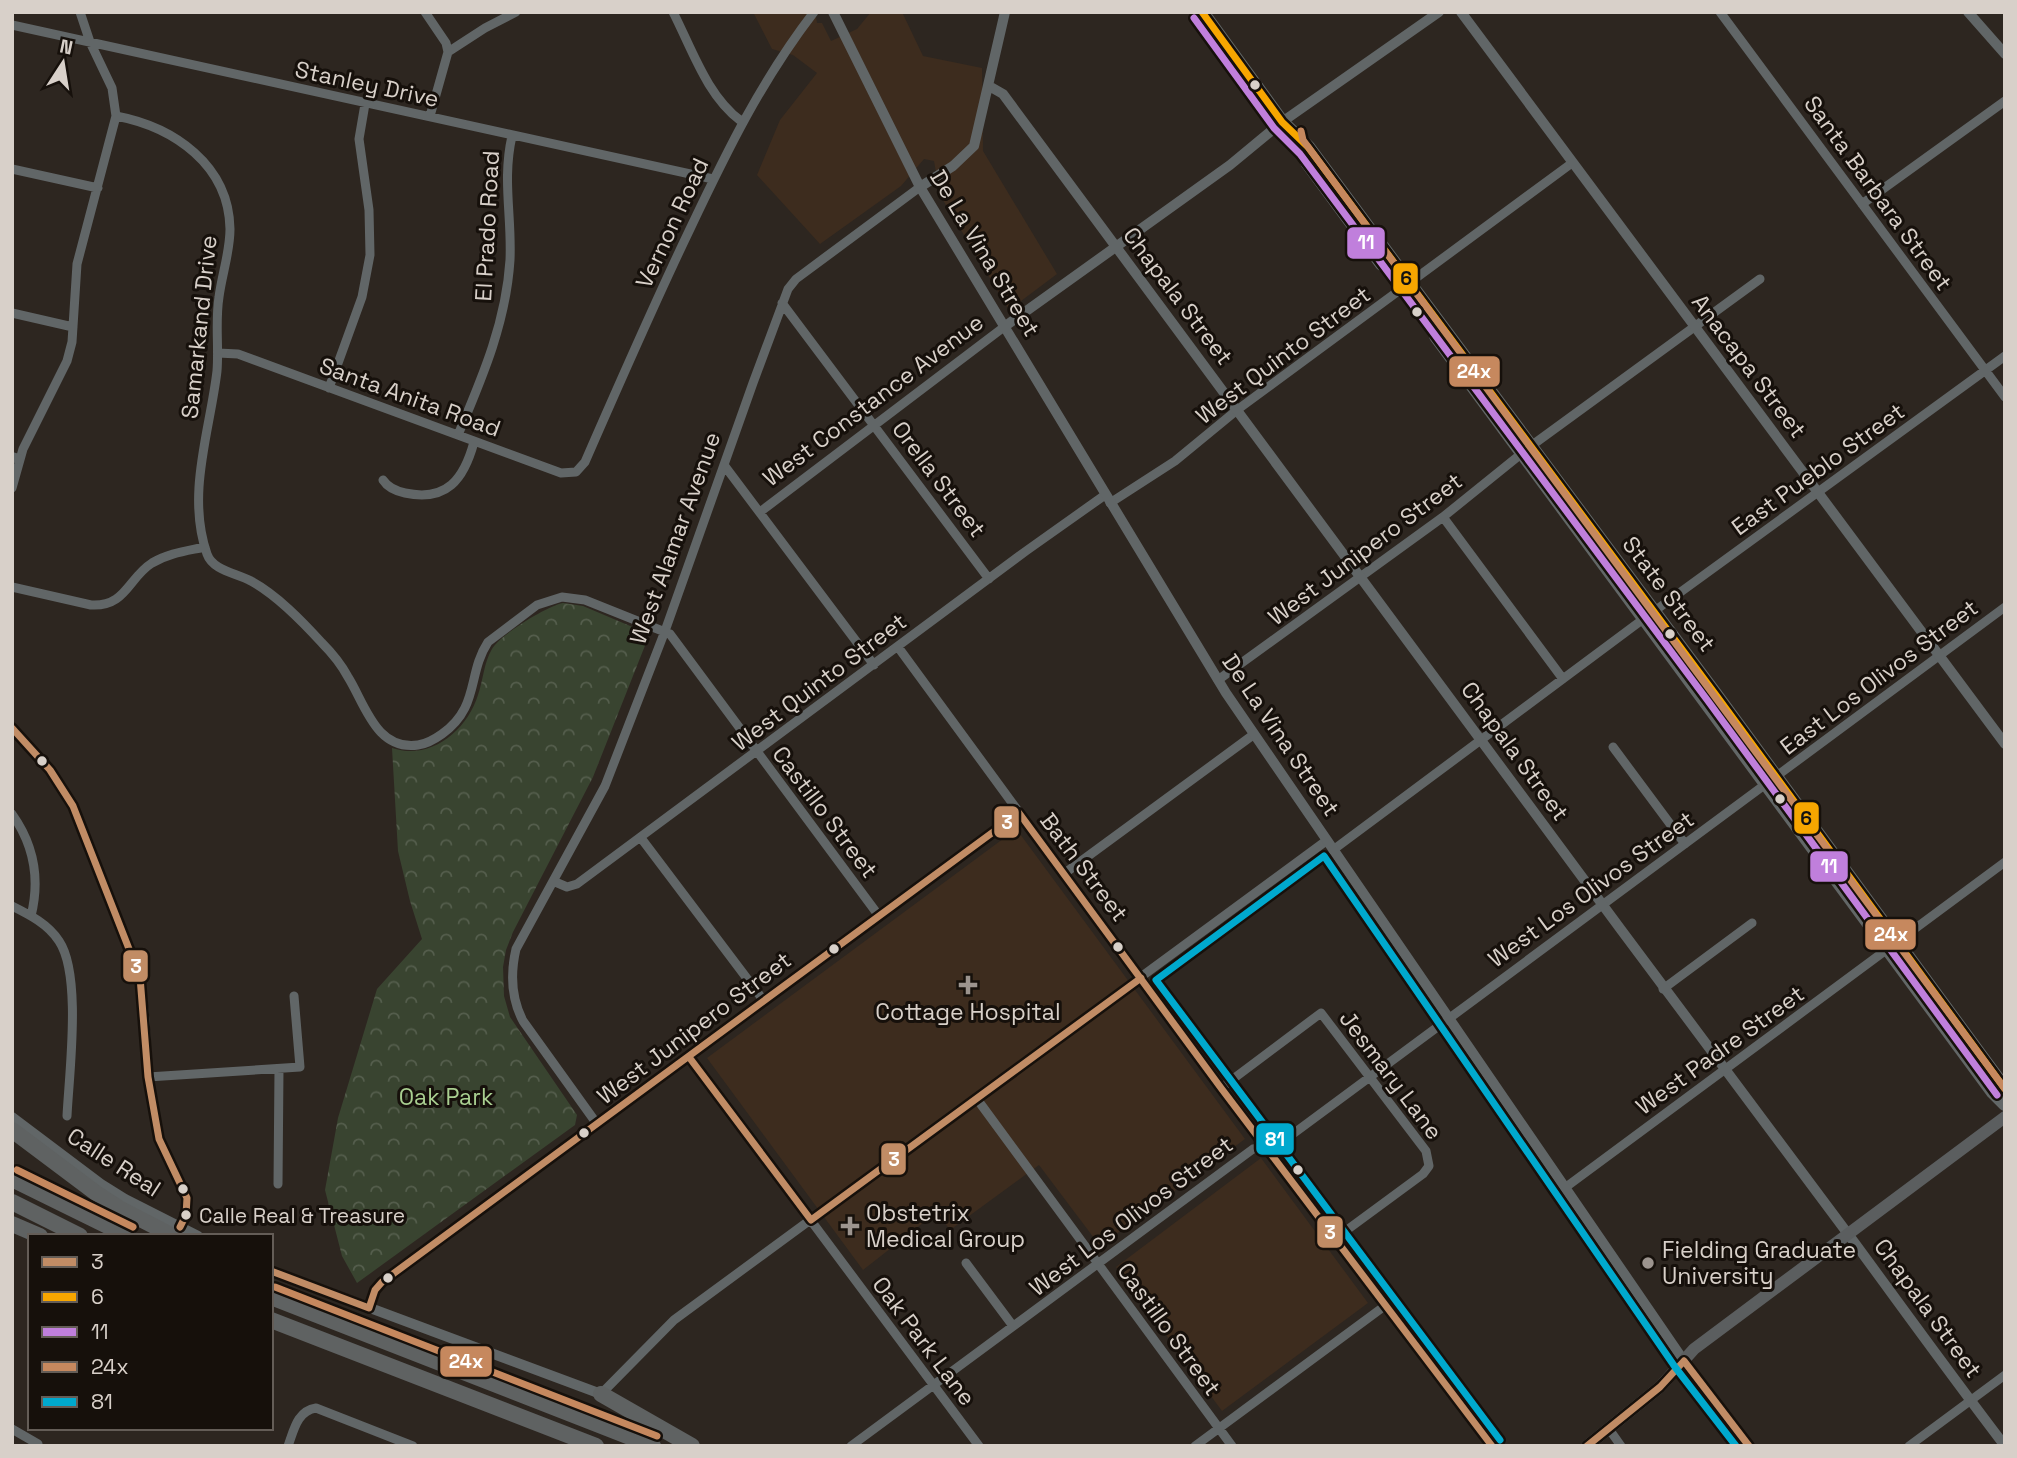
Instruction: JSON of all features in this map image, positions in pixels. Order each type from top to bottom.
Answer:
[{"type":"highway","points":[[12,1130],[96,1193],[176,1231]]},
{"type":"highway","points":[[12,1179],[124,1234]]},
{"type":"highway","points":[[12,1202],[76,1234]]},
{"type":"highway","points":[[12,1224],[35,1234]]},
{"type":"highway","points":[[273,1291],[291,1305]]},
{"type":"highway","points":[[273,1298],[653,1446]]},
{"type":"highway","points":[[273,1321],[596,1446]]},
{"type":"highway","points":[[601,1394],[692,1446]]},
{"type":"main road","name":"State Street","points":[[1202,12],[1287,128],[1308,147],[1405,287],[1893,945],[2005,1088]]},
{"type":"main road","name":"State Street","points":[[1893,945],[1993,1092],[2005,1104]]},
{"type":"main road","points":[[1587,1446],[1660,1387],[1703,1342],[2005,1117]]},
{"type":"street","points":[[12,488],[16,458],[67,361],[73,327],[77,264],[116,116],[112,88],[79,12]]},
{"type":"street","points":[[425,12],[446,43],[448,52],[430,116]]},
{"type":"street","points":[[448,52],[485,27],[516,12]]},
{"type":"street","points":[[673,12],[716,95],[741,121]]},
{"type":"street","name":"Vernon Road","points":[[585,462],[741,121],[790,43],[814,12]]},
{"type":"street","name":"De La Vina Street","points":[[833,12],[920,187],[1107,499],[1253,735],[1684,1361],[1749,1446]]},
{"type":"street","name":"West Alamar Avenue","points":[[597,1124],[523,1021],[513,996],[512,975],[516,949],[605,786],[665,631],[782,303],[796,279],[920,187],[953,166],[974,146],[1005,12]]},
{"type":"street","name":"West Constance Avenue","points":[[760,512],[1004,327],[1230,165],[1287,128],[1439,12]]},
{"type":"street","name":"Anacapa Street","points":[[1461,12],[2005,744]]},
{"type":"street","name":"Santa Barbara Street","points":[[1720,12],[2005,397]]},
{"type":"street","points":[[1968,12],[2005,54]]},
{"type":"street","name":"Stanley Drive","points":[[12,25],[713,179]]},
{"type":"street","name":"Chapala Street","points":[[989,86],[1003,94],[1663,989],[2005,1446]]},
{"type":"street","points":[[1862,204],[2005,101]]},
{"type":"street","points":[[329,388],[362,297],[370,255],[369,210],[359,139],[365,104]]},
{"type":"street","name":"Samarkand Drive","points":[[116,116],[148,124],[180,140],[202,159],[219,186],[225,202],[230,227],[229,244],[217,314],[218,353],[214,396],[200,468],[199,506],[205,547]]},
{"type":"street","name":"El Prado Road","points":[[458,435],[491,357],[506,297],[511,236],[505,175],[512,136]]},
{"type":"street","name":"West Quinto Street","points":[[553,881],[573,887],[989,579],[1107,499],[1175,461],[1237,410],[1572,163]]},
{"type":"street","points":[[12,169],[98,188]]},
{"type":"street","name":"West Junipero Street","points":[[1218,680],[1361,578],[1443,517],[1527,449],[1760,279]]},
{"type":"street","name":"Orella Street","points":[[782,303],[989,579]]},
{"type":"street","points":[[12,313],[73,327]]},
{"type":"street","name":"Santa Anita Road","points":[[218,353],[238,354],[566,474],[576,472],[585,462]]},
{"type":"street","name":"East Pueblo Street","points":[[601,1394],[674,1320],[1141,978],[1482,741],[2005,356]]},
{"type":"street","points":[[383,480],[395,491],[417,496],[444,491],[465,469],[474,442]]},
{"type":"street","points":[[724,466],[874,665]]},
{"type":"street","points":[[1443,517],[1563,679]]},
{"type":"street","points":[[12,587],[91,605],[103,605],[118,598],[146,567],[156,561],[176,553],[205,547],[212,562],[267,591],[321,642],[347,674],[375,727],[400,744],[420,745],[435,738],[453,724],[471,696],[488,642],[547,600],[562,597],[585,600],[665,631]]},
{"type":"street","name":"East Los Olivos Street","points":[[1771,781],[2005,607]]},
{"type":"street","name":"Castillo Street","points":[[665,631],[674,637],[878,916]]},
{"type":"street","name":"Bath Street","points":[[898,648],[1222,1088],[1492,1446]]},
{"type":"street","points":[[12,728],[50,770],[73,806],[140,976],[148,1077],[159,1139],[187,1198],[186,1215],[176,1231]]},
{"type":"street","points":[[1065,873],[1253,735]]},
{"type":"street","points":[[1613,747],[1685,844]]},
{"type":"street","name":"West Los Olivos Street","points":[[851,1446],[1253,1149],[1278,1145],[1771,781]]},
{"type":"street","name":"West Junipero Street","points":[[369,1308],[382,1282],[1019,813]]},
{"type":"street","points":[[12,814],[26,839],[34,865],[36,888],[31,916]]},
{"type":"street","points":[[641,838],[764,1001]]},
{"type":"street","name":"West Padre Street","points":[[1566,1187],[2005,862]]},
{"type":"street","points":[[12,906],[31,916],[58,939],[69,963],[71,1018],[67,1116]]},
{"type":"street","points":[[1663,989],[1752,923]]},
{"type":"street","points":[[148,1077],[300,1067],[294,996]]},
{"type":"street","name":"Jesmary Lane","points":[[1222,1088],[1321,1013],[1371,1076],[1426,1151],[1429,1166],[1423,1174],[1336,1238]]},
{"type":"street","name":"Oak Park Lane","points":[[690,1057],[979,1446]]},
{"type":"street","points":[[278,1184],[279,1069]]},
{"type":"street","name":"Castillo Street","points":[[976,1099],[1232,1446]]},
{"type":"street","name":"Calle Real","points":[[12,1117],[101,1184],[176,1231]]},
{"type":"street","points":[[966,1263],[1013,1326]]},
{"type":"street","points":[[273,1272],[601,1394]]},
{"type":"street","points":[[1195,1446],[1386,1305]]},
{"type":"street","points":[[1909,1446],[2005,1375]]},
{"type":"street","points":[[288,1446],[300,1416],[304,1411],[316,1408],[413,1446]]},
{"type":"street","points":[[12,1429],[38,1444]]},
{"type":"street","points":[[1609,1429],[1621,1446]]},
{"type":"shaded area","points":[[753,12],[815,12],[817,23],[822,23],[831,41],[857,29],[871,12],[902,12],[923,56],[982,68],[983,151],[1057,274],[1009,310],[940,195],[934,161],[924,159],[901,186],[820,244],[757,175],[780,120],[817,73],[793,55],[772,49]]},
{"type":"shaded area","name":"Cottage Hospital","points":[[1017,832],[1245,1139],[1100,1246],[1039,1165],[950,1230],[937,1212],[863,1270],[707,1058],[1011,833]]},
{"type":"shaded area","points":[[1261,1158],[1368,1303],[1222,1411],[1116,1267]]},
{"type":"green space","name":"Oak Park","points":[[563,603],[583,606],[642,631],[646,643],[593,777],[513,932],[503,967],[504,996],[510,1017],[577,1115],[575,1125],[357,1283],[342,1256],[325,1190],[338,1118],[377,989],[422,939],[398,851],[392,748],[420,750],[445,740],[456,731],[473,708],[487,660],[497,643],[524,622]]},
{"type":"transit line","name":"6","points":[[1202,12],[1282,122],[1308,147],[2005,1089]]},
{"type":"transit line","name":"11","points":[[1194,18],[1274,128],[1300,154],[1708,701],[1997,1095]]},
{"type":"transit line","name":"24x","points":[[1301,131],[1303,140],[2005,1089]]},
{"type":"transit line","name":"3","points":[[12,728],[50,770],[73,806],[140,977],[148,1077],[159,1139],[187,1198],[186,1215],[180,1227]]},
{"type":"transit line","name":"3","points":[[369,1308],[375,1290],[382,1282],[1019,813],[1221,1088],[1492,1446]]},
{"type":"transit line","name":"81","points":[[1500,1440],[1156,980],[1324,856],[1675,1367],[1736,1446]]},
{"type":"transit line","name":"3","points":[[689,1057],[811,1220],[1141,978]]},
{"type":"transit line","name":"24x","points":[[17,1170],[133,1227]]},
{"type":"transit line","name":"3","points":[[273,1272],[369,1308]]},
{"type":"transit line","name":"24x","points":[[275,1287],[657,1436]]},
{"type":"transit line","name":"3","points":[[1684,1361],[1749,1446]]},
{"type":"transit line","name":"3","points":[[1587,1446],[1660,1387],[1684,1361]]},
{"type":"place","name":"Cottage Hospital","points":[[968,985]]},
{"type":"place","name":"Calle Real & Treasure","points":[[186,1215]]},
{"type":"place","name":"Obstetrix Medical Group","points":[[850,1226]]},
{"type":"place","name":"Fielding Graduate University","points":[[1648,1263]]}]
